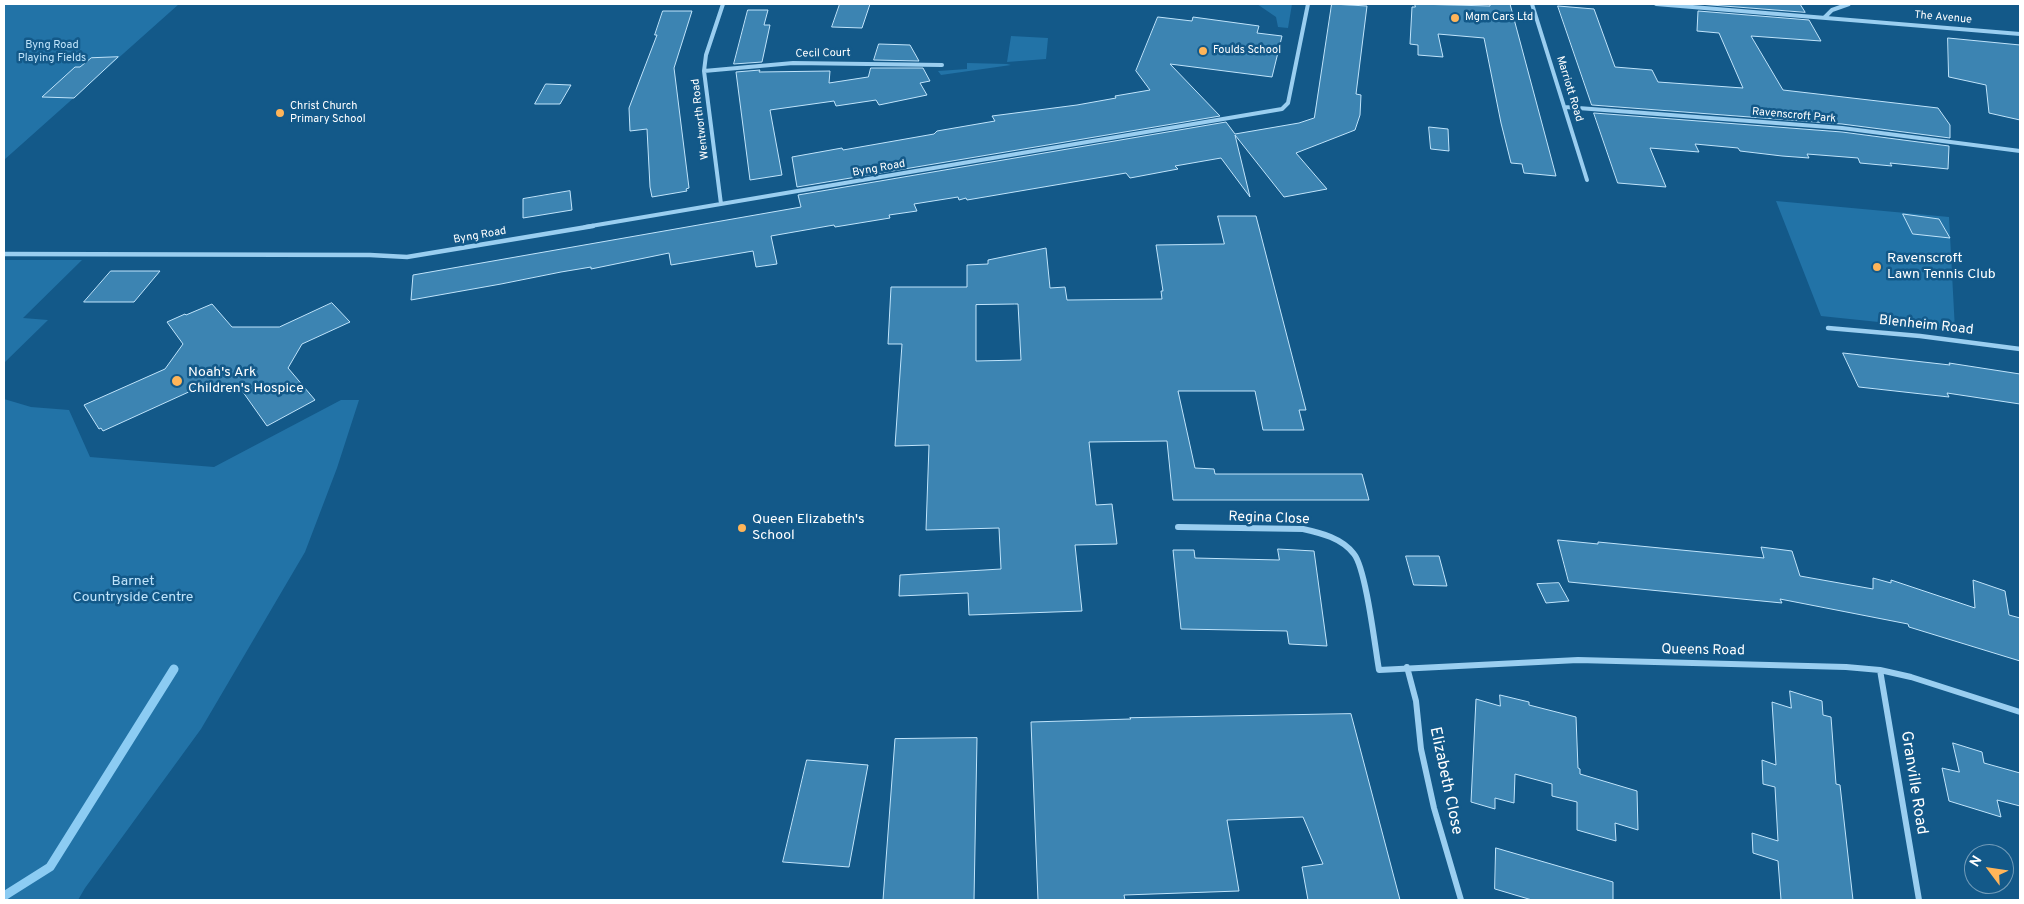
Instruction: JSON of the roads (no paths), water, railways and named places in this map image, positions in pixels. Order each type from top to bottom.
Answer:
[{"type":"street","name":"Wentworth Road","points":[[720,204],[704,71],[706,55],[723,4]]},
{"type":"street","name":"Byng Road","points":[[4,254],[370,255],[407,257],[1282,109],[1288,103],[1308,4]]},
{"type":"street","name":"Marriott Road","points":[[1532,4],[1587,180]]},
{"type":"street","name":"The Avenue","points":[[1656,4],[2020,34]]},
{"type":"street","points":[[1825,17],[1833,9],[1849,4]]},
{"type":"street","name":"Cecil Court","points":[[704,71],[772,64],[876,62],[942,65]]},
{"type":"street","name":"Ravenscroft Park","points":[[1565,107],[1842,128],[2020,151]]},
{"type":"street","name":"Blenheim Road","points":[[1828,328],[1920,336],[2020,350]]},
{"type":"street","name":"Regina Close","points":[[1178,527],[1302,529],[1323,533],[1342,543],[1354,554],[1361,570],[1379,670]]},
{"type":"street","name":"Queens Road","points":[[1379,670],[1407,667],[1578,660],[1846,667],[1880,670],[1911,677],[2020,712]]},
{"type":"street","name":"Elizabeth Close","points":[[1407,667],[1416,701],[1420,748],[1434,808],[1461,900]]},
{"type":"street","name":"Granville Road","points":[[1880,670],[1919,900]]},
{"type":"waterway","points":[[4,896],[50,867],[174,669]]},
{"type":"place","name":"Mgm Cars Ltd","points":[[1455,18]]},
{"type":"place","name":"Foulds School","points":[[1203,51]]},
{"type":"place","name":"Christ Church Primary School","points":[[280,113]]},
{"type":"place","name":"Ravenscroft Lawn Tennis Club","points":[[1877,267]]},
{"type":"place","name":"Noah's Ark Children's Hospice","points":[[177,381]]},
{"type":"place","name":"Queen Elizabeth's School","points":[[742,528]]},
{"type":"park label","name":"Byng Road Playing Fields","points":[[52,52]]},
{"type":"park label","name":"Barnet Countryside Centre","points":[[133,590]]}]
